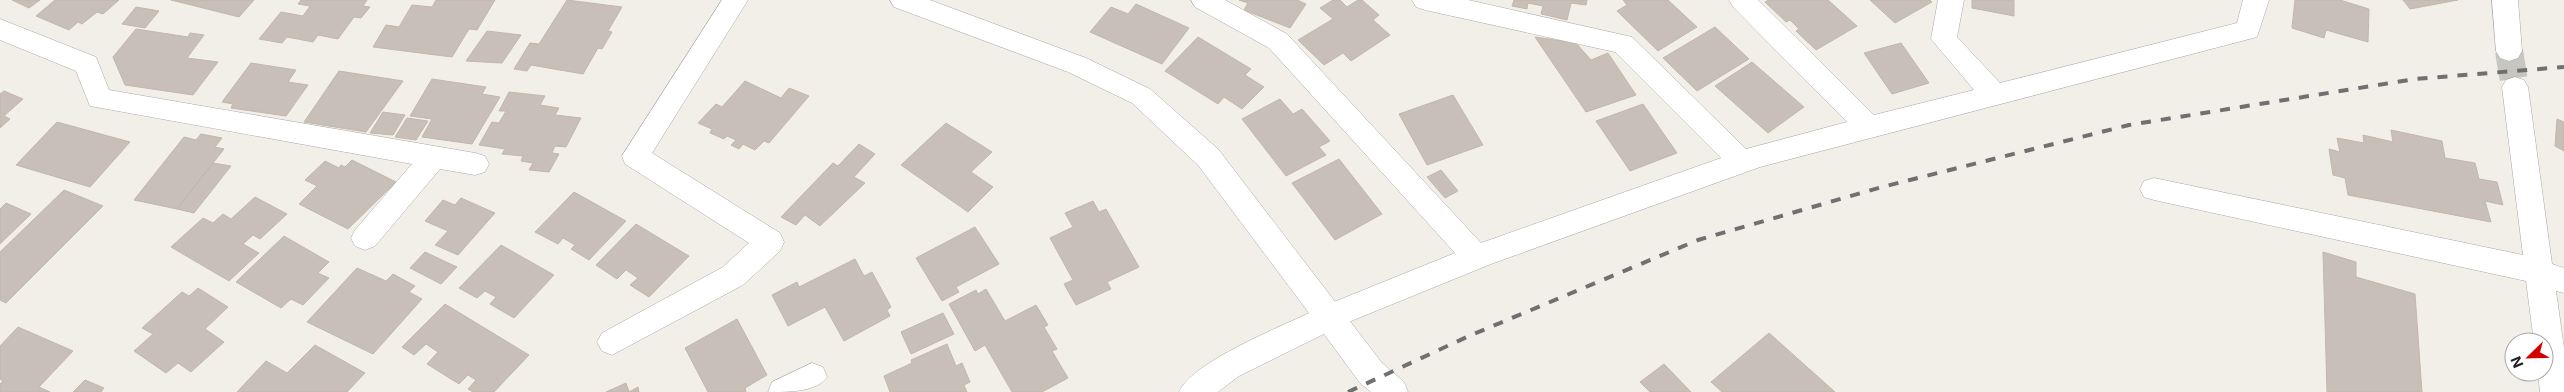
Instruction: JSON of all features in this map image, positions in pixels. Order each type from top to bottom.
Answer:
[{"type":"street","points":[[612,342],[733,276],[770,242],[635,156],[735,0]]},
{"type":"street","points":[[902,0],[1077,65],[1141,96],[1208,157],[1372,373],[1393,392]]},
{"type":"street","points":[[1426,0],[1622,44],[1742,162]]},
{"type":"street","points":[[1742,0],[1869,127]]},
{"type":"street","points":[[1951,0],[1944,39],[1995,96]]},
{"type":"street","points":[[1194,392],[1228,367],[1329,318],[1476,257],[1742,162],[1869,127],[2248,30],[2256,0]]},
{"type":"street","points":[[2505,0],[2509,51]]},
{"type":"street","points":[[1209,1],[1278,42],[1476,257]]},
{"type":"street","points":[[0,29],[87,64],[99,99],[475,164]]},
{"type":"street","points":[[2515,87],[2551,276],[2555,392]]},
{"type":"street","points":[[365,238],[434,157]]},
{"type":"street","points":[[2154,189],[2551,276]]},
{"type":"street","points":[[783,392],[812,377]]},
{"type":"building","points":[[12,0],[40,0],[29,8]]},
{"type":"building","points":[[55,0],[119,0],[103,14],[97,12],[82,24],[78,22],[69,30],[36,16]]},
{"type":"building","points":[[171,0],[254,0],[239,17]]},
{"type":"building","points":[[301,0],[367,0],[363,6],[370,7],[361,18],[354,17],[338,39],[318,35],[313,42],[287,37],[282,43],[259,39],[281,12],[303,16],[310,6],[298,4]]},
{"type":"building","points":[[436,0],[495,0],[477,30],[469,29],[452,57],[373,47],[386,25],[399,27],[412,5],[432,7]]},
{"type":"building","points":[[567,0],[622,7],[608,31],[612,32],[602,49],[598,48],[583,74],[531,65],[527,71],[514,69],[530,43],[539,44]]},
{"type":"building","points":[[1239,0],[1297,0],[1306,4],[1290,28],[1244,10],[1248,3]]},
{"type":"building","points":[[1333,0],[1340,0],[1347,7],[1358,0],[1362,0],[1379,15],[1373,20],[1390,35],[1351,61],[1343,53],[1324,65],[1298,40],[1333,19],[1320,8]]},
{"type":"building","points":[[1514,0],[1587,0],[1586,5],[1571,3],[1567,20],[1541,14],[1543,6],[1528,3],[1527,9],[1512,6]]},
{"type":"building","points":[[1623,0],[1668,0],[1697,27],[1658,51],[1617,11],[1627,5]]},
{"type":"building","points":[[1769,0],[1828,0],[1857,26],[1816,50],[1796,31],[1799,29],[1790,20],[1786,22],[1765,2]]},
{"type":"building","points":[[1870,0],[1930,0],[1932,2],[1895,23]]},
{"type":"building","points":[[1972,0],[2014,0],[2014,16],[1972,8]]},
{"type":"building","points":[[2295,0],[2340,0],[2369,9],[2368,42],[2326,30],[2324,38],[2292,28]]},
{"type":"building","points":[[2403,0],[2458,0],[2410,9]]},
{"type":"building","points":[[1136,4],[1189,28],[1162,64],[1090,32],[1111,7],[1128,14]]},
{"type":"building","points":[[136,7],[159,11],[145,28],[122,24]]},
{"type":"building","points":[[1715,27],[1749,59],[1697,91],[1663,58]]},
{"type":"building","points":[[136,29],[188,37],[190,33],[204,35],[187,58],[218,62],[193,95],[125,85],[113,57]]},
{"type":"building","points":[[487,31],[521,35],[502,63],[466,61]]},
{"type":"building","points":[[1198,37],[1251,69],[1245,75],[1264,87],[1242,109],[1224,97],[1218,104],[1165,71]]},
{"type":"building","points":[[1535,37],[1576,43],[1591,60],[1608,53],[1636,95],[1586,112]]},
{"type":"building","points":[[1901,43],[1929,83],[1892,94],[1864,53]]},
{"type":"building","points":[[1752,62],[1804,107],[1768,133],[1715,86]]},
{"type":"building","points":[[251,63],[296,70],[288,82],[308,85],[286,116],[231,108],[233,104],[222,102]]},
{"type":"building","points":[[339,71],[403,81],[366,132],[304,122]]},
{"type":"building","points":[[432,79],[486,87],[482,94],[500,97],[472,144],[422,137],[432,119],[410,116]]},
{"type":"building","points":[[745,81],[781,98],[789,88],[809,96],[769,143],[764,141],[755,150],[743,144],[739,149],[731,145],[736,140],[727,136],[724,139],[710,133],[712,129],[698,123],[716,104],[722,107]]},
{"type":"building","points":[[4,91],[23,99],[4,116],[10,119],[0,128],[0,94]]},
{"type":"building","points":[[509,92],[545,96],[540,105],[559,108],[555,115],[581,118],[566,147],[555,146],[552,153],[559,154],[549,172],[529,170],[533,163],[521,161],[523,156],[502,154],[505,149],[479,145],[492,122],[499,123],[506,111],[499,111]]},
{"type":"building","points":[[1453,95],[1483,145],[1427,165],[1399,114]]},
{"type":"building","points":[[1280,99],[1293,114],[1302,109],[1330,141],[1319,147],[1326,155],[1286,176],[1242,119]]},
{"type":"building","points":[[1643,104],[1677,153],[1630,171],[1596,121]]},
{"type":"building","points":[[383,112],[405,115],[393,135],[370,133]]},
{"type":"building","points":[[407,118],[428,121],[416,140],[395,137]]},
{"type":"building","points":[[2557,119],[2564,122],[2564,151],[2555,146]]},
{"type":"building","points":[[57,122],[130,142],[90,187],[16,165]]},
{"type":"building","points":[[946,123],[992,152],[971,172],[993,187],[968,212],[901,165]]},
{"type":"building","points":[[2391,130],[2442,141],[2445,158],[2475,163],[2479,179],[2497,182],[2503,205],[2485,201],[2491,222],[2348,195],[2345,178],[2333,175],[2329,149],[2340,152],[2337,138],[2364,143],[2363,135],[2393,142]]},
{"type":"building","points":[[201,134],[222,138],[215,147],[224,149],[177,209],[134,200],[184,137],[196,140]]},
{"type":"building","points":[[859,144],[875,154],[854,177],[865,183],[820,226],[805,215],[796,225],[781,217],[833,163],[838,166]]},
{"type":"building","points":[[1339,159],[1382,214],[1335,240],[1292,183]]},
{"type":"building","points":[[352,160],[396,182],[348,229],[299,204],[317,186],[305,180],[325,161],[339,168],[341,165],[345,167]]},
{"type":"building","points":[[213,163],[231,166],[194,213],[177,209]]},
{"type":"building","points":[[1441,170],[1458,191],[1445,198],[1427,177]]},
{"type":"building","points":[[64,190],[103,206],[6,303],[0,300],[0,252]]},
{"type":"building","points":[[574,192],[626,221],[589,260],[571,249],[575,245],[563,238],[558,244],[535,232]]},
{"type":"building","points":[[255,197],[287,214],[260,239],[253,235],[243,244],[259,253],[229,281],[171,247],[203,218],[213,223],[223,214],[231,219]]},
{"type":"building","points":[[461,198],[495,213],[458,255],[435,245],[448,231],[425,221],[443,200],[455,205]]},
{"type":"building","points":[[1093,201],[1099,212],[1106,209],[1139,267],[1107,282],[1111,289],[1076,305],[1064,284],[1073,280],[1050,238],[1073,227],[1065,213]]},
{"type":"building","points":[[6,203],[31,214],[0,244],[0,209]]},
{"type":"building","points":[[636,224],[689,256],[649,297],[630,285],[638,278],[626,270],[617,279],[596,265]]},
{"type":"building","points":[[975,227],[999,264],[956,287],[959,292],[942,301],[916,258]]},
{"type":"building","points":[[284,236],[329,262],[318,273],[329,278],[303,305],[291,299],[281,308],[236,282]]},
{"type":"building","points":[[501,245],[554,275],[514,318],[490,304],[496,297],[485,291],[477,298],[459,288]]},
{"type":"building","points":[[425,252],[457,267],[441,284],[410,268]]},
{"type":"building","points":[[2323,252],[2356,262],[2356,277],[2415,294],[2422,392],[2327,392]]},
{"type":"building","points":[[855,259],[864,276],[872,272],[891,307],[887,310],[890,316],[844,341],[825,307],[788,326],[772,295],[797,282],[799,287]]},
{"type":"building","points":[[357,268],[386,281],[393,274],[415,286],[409,292],[422,299],[373,354],[307,322]]},
{"type":"building","points":[[198,288],[228,307],[205,329],[224,342],[191,372],[178,363],[166,373],[134,351],[153,334],[142,328],[182,292],[189,296]]},
{"type":"building","points":[[986,289],[1005,321],[1036,305],[1048,325],[1044,327],[1057,349],[1052,351],[1068,378],[1042,392],[1012,392],[985,345],[975,351],[949,304],[976,290],[978,294]]},
{"type":"building","points":[[445,304],[529,355],[494,392],[473,392],[468,389],[476,380],[468,375],[459,384],[427,364],[438,352],[426,344],[414,355],[402,347]]},
{"type":"building","points":[[943,313],[954,334],[911,354],[901,332]]},
{"type":"building","points":[[737,319],[767,375],[745,388],[746,392],[708,392],[685,348]]},
{"type":"building","points":[[18,327],[73,351],[39,387],[50,392],[0,392],[0,384],[3,381],[0,379],[0,346]]},
{"type":"building","points":[[1769,333],[1835,392],[1722,392],[1711,382]]},
{"type":"building","points":[[947,344],[956,366],[962,363],[970,382],[964,385],[967,392],[890,392],[884,376],[912,363],[911,360]]},
{"type":"building","points":[[315,345],[365,373],[347,392],[237,392],[266,361],[287,373]]},
{"type":"building","points":[[1664,364],[1691,392],[1650,392],[1640,382]]},
{"type":"building","points":[[85,380],[104,388],[101,392],[73,392]]},
{"type":"building","points":[[626,383],[629,392],[606,392]]},
{"type":"building","points":[[638,387],[639,392],[629,392]]},
{"type":"tunnel","points":[[2509,51],[2515,87]]},
{"type":"railway","points":[[1348,392],[1469,336],[1698,240],[1882,187],[2129,125],[2415,79],[2564,67]]}]
